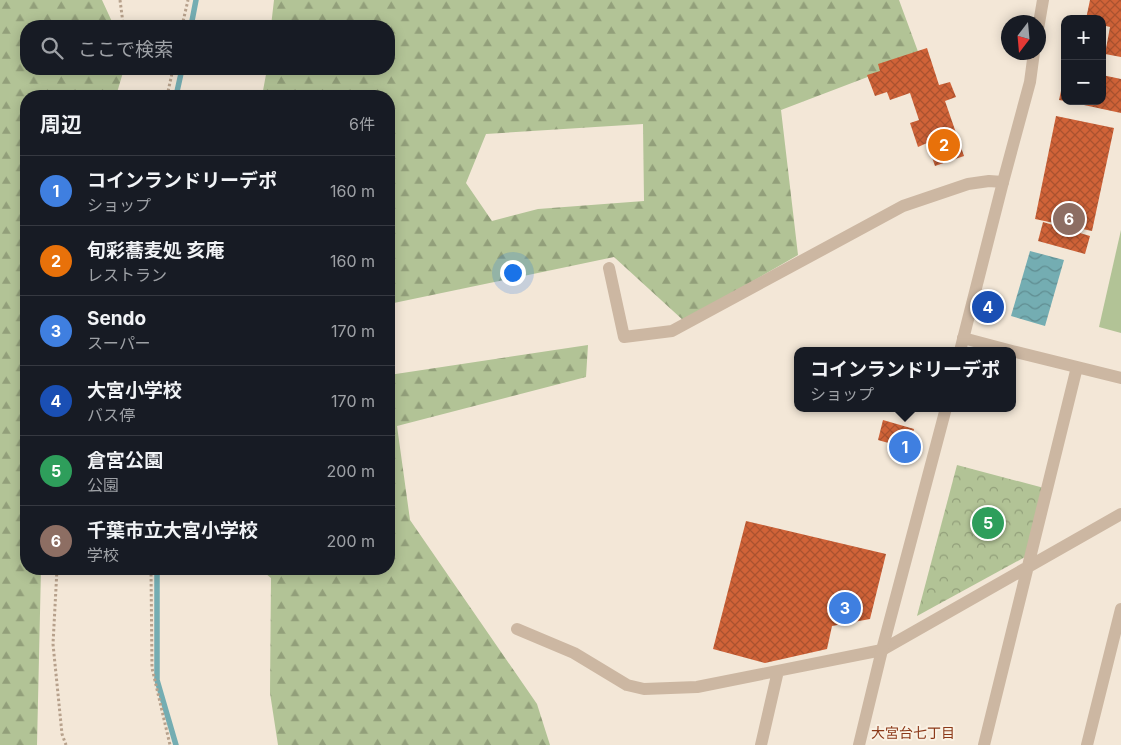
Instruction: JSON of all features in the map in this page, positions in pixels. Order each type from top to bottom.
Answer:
[{"type":"street","points":[[1040,15],[1043,0]]},
{"type":"street","points":[[979,347],[962,345],[1002,182],[1030,82],[1033,60]]},
{"type":"street","points":[[609,268],[624,337],[672,331],[903,206],[968,184],[989,181],[1002,182]]},
{"type":"street","points":[[1016,352],[1121,378]]},
{"type":"street","points":[[984,745],[1077,367]]},
{"type":"street","points":[[859,745],[945,412]]},
{"type":"street","points":[[517,629],[574,653],[627,685],[644,689],[697,686],[778,671],[882,650],[1121,514]]},
{"type":"street","points":[[1087,745],[1120,616]]},
{"type":"street","points":[[761,745],[778,671]]},
{"type":"path","points":[[120,0],[122,20]]},
{"type":"path","points":[[183,20],[188,0]]},
{"type":"path","points":[[168,90],[172,75]]},
{"type":"path","points":[[57,575],[53,644],[62,734],[66,745]]},
{"type":"path","points":[[151,575],[152,668],[170,745]]},
{"type":"green space","points":[[0,0],[102,0],[111,20],[20,20],[20,75],[122,75],[118,90],[20,90],[20,575],[41,575],[37,745],[0,745]]},
{"type":"green space","points":[[274,0],[899,0],[920,57],[781,110],[798,255],[684,321],[614,257],[395,303],[395,90],[263,90],[266,75],[395,75],[395,20],[272,20]],"holes":[[[643,124],[644,201],[538,209],[492,221],[466,183],[486,134]]]},
{"type":"green space","points":[[1121,230],[1121,333],[1099,327]]},
{"type":"green space","points":[[588,345],[586,377],[397,426],[410,520],[537,704],[550,745],[278,745],[270,693],[271,578],[267,575],[395,575],[395,374]]},
{"type":"green space","points":[[957,465],[1044,488],[1025,557],[917,616]]},
{"type":"water","points":[[1030,251],[1064,260],[1045,326],[1011,316]]},
{"type":"building","points":[[1090,0],[1121,0],[1121,57],[1106,54],[1110,27],[1106,26],[1106,15],[1087,15]]},
{"type":"building","points":[[927,48],[939,85],[950,82],[956,97],[945,101],[964,156],[935,166],[927,143],[918,147],[910,123],[919,120],[910,93],[890,100],[887,92],[875,96],[867,75],[880,71],[878,64]]},
{"type":"building","points":[[1106,76],[1121,79],[1121,113],[1084,105],[1106,105]]},
{"type":"building","points":[[1056,116],[1114,128],[1092,231],[1035,219]]},
{"type":"building","points":[[1043,222],[1090,236],[1085,254],[1038,241]]},
{"type":"building","points":[[883,420],[914,429],[907,454],[898,451],[899,446],[878,440]]},
{"type":"building","points":[[746,521],[886,554],[870,619],[832,626],[827,649],[765,663],[713,649]]},
{"type":"waterway","points":[[192,20],[196,0]]},
{"type":"waterway","points":[[177,90],[181,75]]},
{"type":"waterway","points":[[157,575],[157,680],[176,745]]},
{"type":"place","name":"旬彩蕎麦処 亥庵","points":[[944,145]]},
{"type":"place","name":"千葉市立大宮小学校","points":[[1069,219]]},
{"type":"place","name":"大宮小学校","points":[[988,307]]},
{"type":"place","name":"コインランドリーデポ","points":[[905,447]]},
{"type":"place","name":"倉宮公園","points":[[988,523]]},
{"type":"place","name":"Sendo","points":[[845,608]]},
{"type":"district","name":"大宮台七丁目","points":[[913,732]]}]
